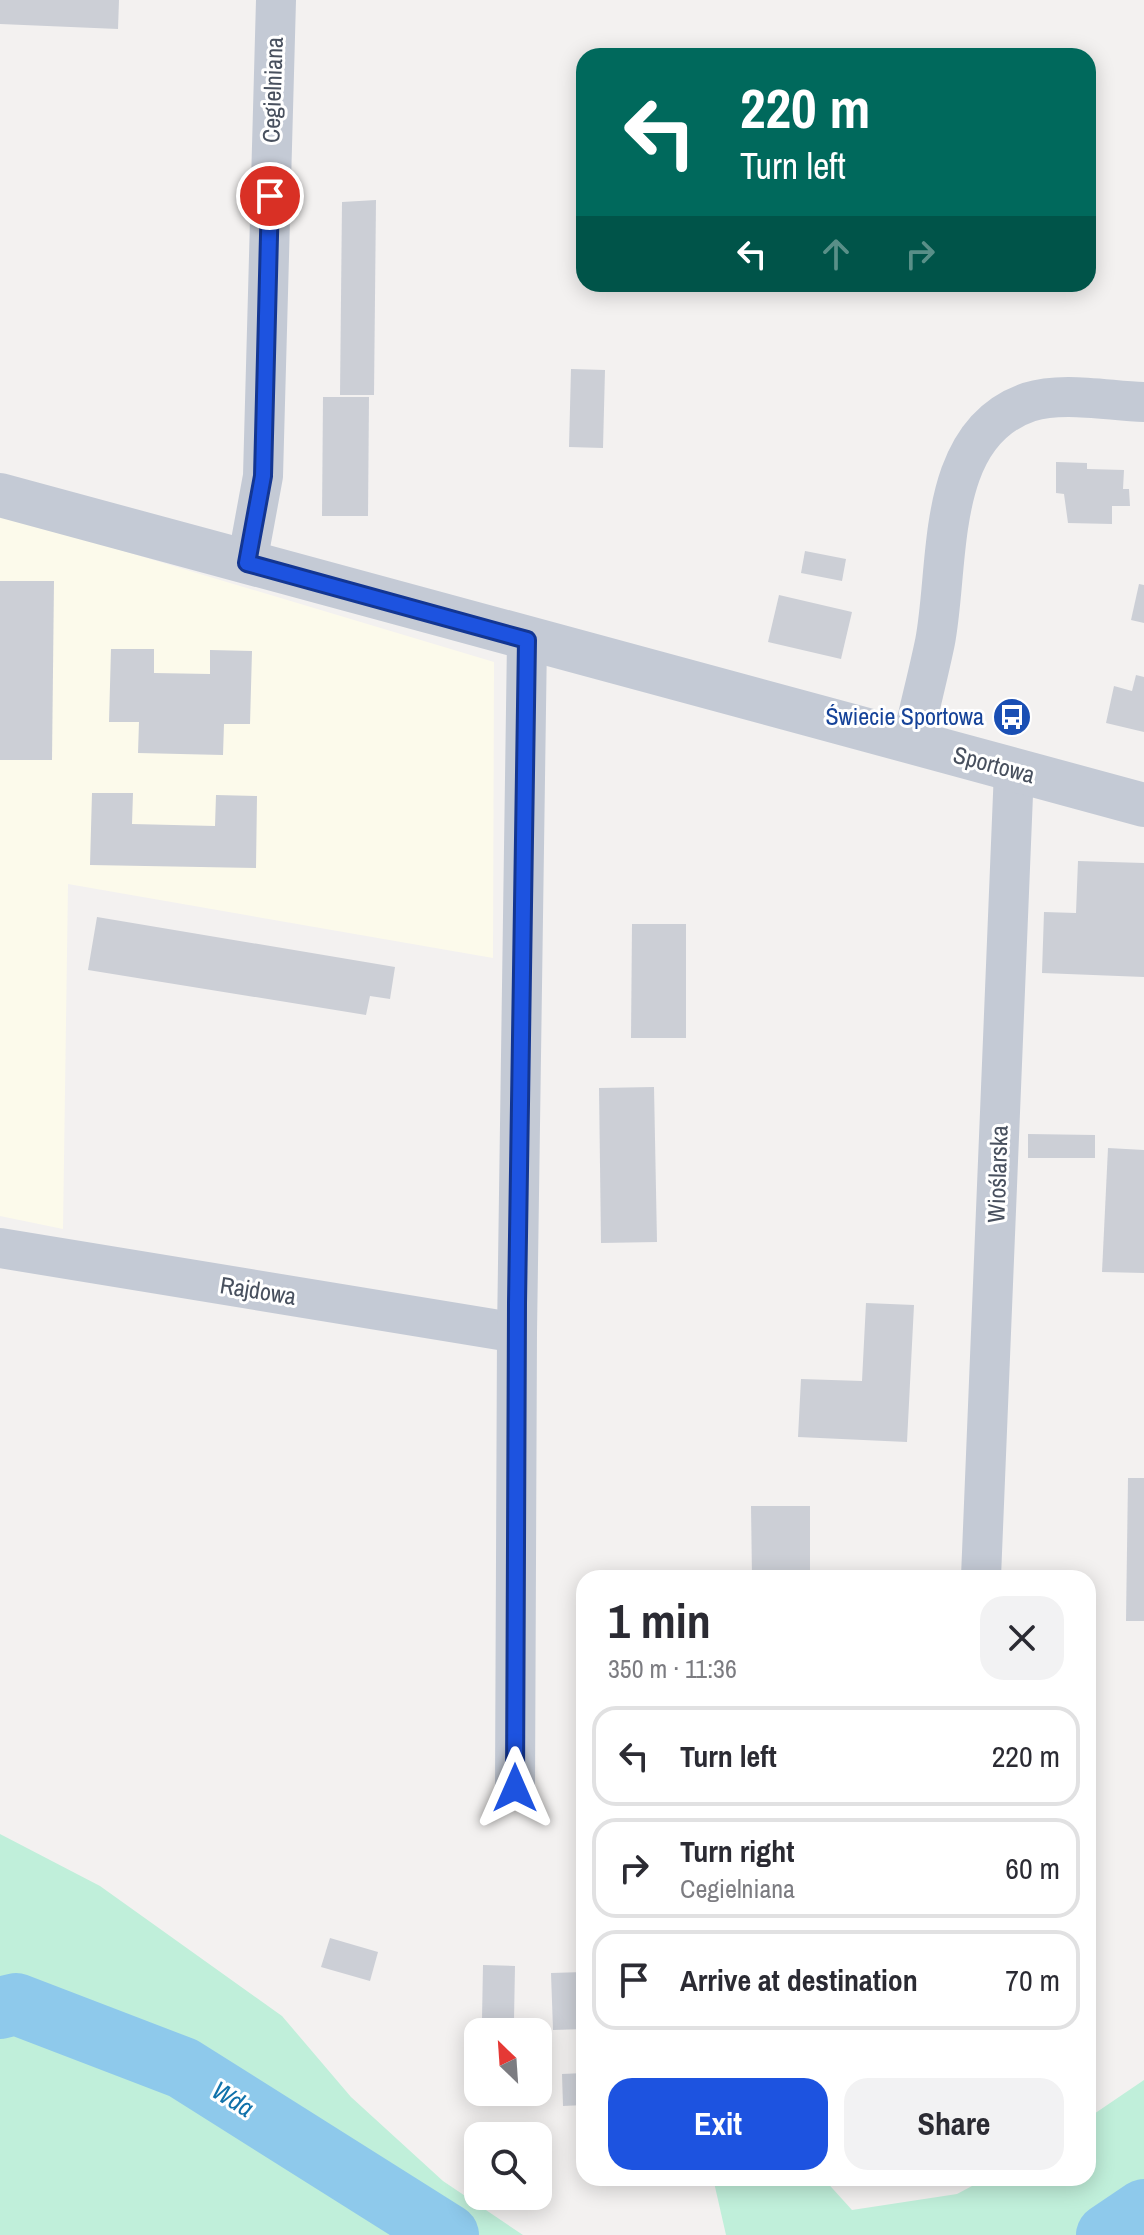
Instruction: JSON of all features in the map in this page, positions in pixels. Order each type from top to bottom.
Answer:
[{"type":"street","name":"Cegielniana","points":[[247,563],[263,476],[276,0]]},
{"type":"street","points":[[912,743],[935,641],[955,487],[979,437],[1003,414],[1031,401],[1144,402]]},
{"type":"street","name":"Sportowa","points":[[0,495],[1144,805]]},
{"type":"street","points":[[515,1788],[517,1333],[527,640]]},
{"type":"street","name":"Wioślarska","points":[[981,1570],[1014,770]]},
{"type":"street","name":"Rajdowa","points":[[0,1248],[517,1333]]},
{"type":"shaded area","points":[[0,514],[494,662],[493,958],[68,884],[63,1229],[0,1216]]},
{"type":"green space","points":[[0,1834],[100,1886],[282,2016],[351,2097],[443,2181],[464,2195],[464,2210],[486,2210],[523,2235],[0,2235]]},
{"type":"green space","points":[[1144,2080],[1144,2235],[726,2235],[715,2186],[830,2186],[852,2210],[957,2194],[972,2186],[1096,2186],[1096,2113]]},
{"type":"building","points":[[0,0],[119,0],[118,29],[0,24]]},
{"type":"building","points":[[376,200],[374,395],[340,395],[342,202]]},
{"type":"building","points":[[571,369],[605,370],[603,448],[569,447]]},
{"type":"building","points":[[323,397],[369,397],[368,516],[322,516]]},
{"type":"building","points":[[1056,462],[1087,463],[1087,469],[1124,470],[1123,489],[1129,489],[1130,506],[1112,506],[1112,524],[1068,523],[1064,494],[1056,493]]},
{"type":"building","points":[[805,551],[846,559],[842,581],[801,573]]},
{"type":"building","points":[[0,581],[54,581],[52,760],[0,760]]},
{"type":"building","points":[[1139,584],[1144,585],[1144,623],[1131,620]]},
{"type":"building","points":[[779,595],[852,612],[841,659],[768,642]]},
{"type":"building","points":[[111,649],[154,649],[154,673],[210,674],[210,650],[252,651],[250,724],[224,724],[223,755],[138,753],[139,722],[109,722]]},
{"type":"building","points":[[1136,675],[1144,677],[1144,732],[1106,723],[1114,686],[1132,691]]},
{"type":"building","points":[[92,793],[133,793],[132,824],[215,826],[216,795],[257,796],[256,868],[90,865]]},
{"type":"building","points":[[1078,861],[1144,863],[1144,977],[1042,973],[1044,912],[1076,913]]},
{"type":"building","points":[[97,917],[395,967],[390,999],[370,996],[366,1015],[88,970]]},
{"type":"building","points":[[632,924],[686,924],[686,1038],[631,1038]]},
{"type":"building","points":[[654,1087],[657,1242],[601,1243],[599,1088]]},
{"type":"building","points":[[1028,1134],[1095,1135],[1095,1158],[1028,1158]]},
{"type":"building","points":[[1108,1148],[1144,1150],[1144,1273],[1102,1272]]},
{"type":"building","points":[[866,1303],[914,1305],[907,1442],[798,1437],[801,1379],[862,1381]]},
{"type":"building","points":[[1128,1478],[1144,1478],[1144,1621],[1126,1621]]},
{"type":"building","points":[[751,1506],[810,1506],[810,1570],[752,1570]]},
{"type":"building","points":[[330,1938],[378,1952],[370,1981],[321,1967]]},
{"type":"building","points":[[483,1965],[515,1966],[514,2018],[482,2018]]},
{"type":"building","points":[[576,1972],[576,2029],[553,2030],[551,1973]]},
{"type":"building","points":[[576,2073],[576,2105],[563,2106],[562,2074]]},
{"type":"waterway","name":"Wda","points":[[0,2008],[16,2004],[183,2068],[448,2235]]},
{"type":"waterway","name":"Wda","points":[[1107,2235],[1144,2210]]},
{"type":"place","name":"Świecie Sportowa","points":[[1012,717]]},
{"type":"route","points":[[270,196],[263,476],[247,563],[527,640],[517,1303],[515,1788]]}]
